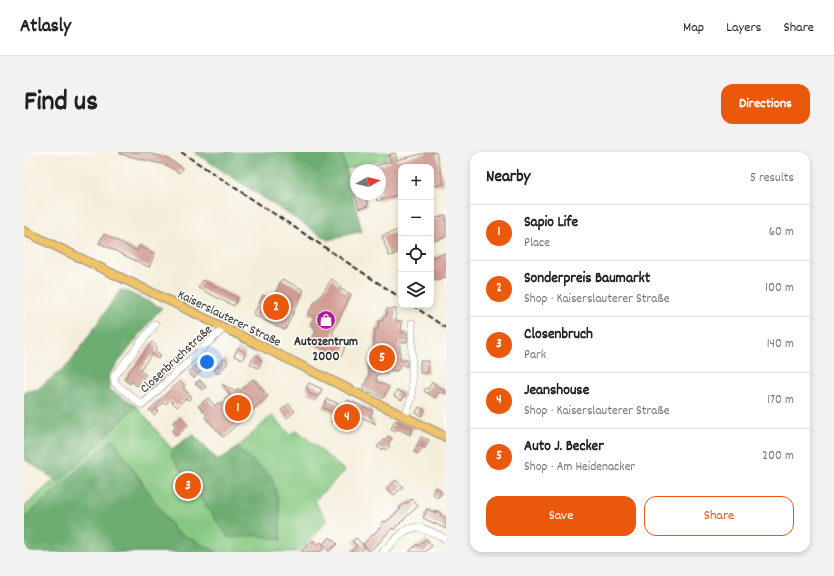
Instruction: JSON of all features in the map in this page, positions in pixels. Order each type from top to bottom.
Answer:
[{"type":"main road","name":"Kaiserslauterer Straße","points":[[24,231],[446,437]]},
{"type":"street","points":[[406,417],[412,397],[412,323]]},
{"type":"street","name":"Closenbruchstraße","points":[[155,324],[114,377],[115,383],[142,405],[224,328]]},
{"type":"street","points":[[382,552],[410,528],[420,527],[446,539]]},
{"type":"green space","points":[[194,152],[341,152],[350,186],[350,200],[354,200],[362,231],[328,240]]},
{"type":"green space","points":[[341,152],[393,152],[386,154],[387,159],[366,164],[350,164],[350,168],[346,169]]},
{"type":"green space","points":[[121,289],[162,308],[108,376],[110,390],[136,406],[59,482],[24,459],[24,392],[38,389],[70,363]]},
{"type":"green space","points":[[136,406],[172,449],[193,434],[218,461],[237,448],[272,415],[290,434],[297,430],[345,471],[314,501],[327,520],[299,552],[24,552],[24,507]]},
{"type":"green space","points":[[193,434],[218,461],[237,448],[272,477],[279,504],[281,540],[257,535],[229,538],[172,458],[172,450]]},
{"type":"green space","points":[[113,439],[175,531],[217,552],[24,552],[24,519]]},
{"type":"building","points":[[120,152],[144,152],[167,158],[183,168],[179,173],[166,165],[120,154]]},
{"type":"building","points":[[429,152],[436,152],[444,184],[434,186],[434,164],[398,164],[398,195],[386,198],[386,164],[382,164],[390,162],[388,155],[395,153],[397,160]]},
{"type":"building","points":[[357,200],[366,200],[368,206],[359,209]]},
{"type":"building","points":[[446,215],[446,237],[434,241],[434,236],[434,219]]},
{"type":"building","points":[[398,230],[398,253],[389,256],[382,236]]},
{"type":"building","points":[[104,234],[137,251],[139,246],[155,254],[149,267],[99,243]]},
{"type":"building","points":[[446,253],[446,277],[436,281],[434,275],[434,257]]},
{"type":"building","points":[[282,279],[304,290],[285,330],[253,315],[263,295],[272,299]]},
{"type":"building","name":"Autozentrum 2000","points":[[332,279],[341,287],[340,289],[351,294],[332,334],[347,341],[341,357],[312,344],[311,341],[316,330],[311,323],[314,316],[308,314],[314,303]]},
{"type":"building","points":[[203,280],[238,298],[234,306],[198,288]]},
{"type":"building","points":[[387,309],[396,309],[396,321],[402,321],[401,332],[407,332],[407,342],[400,342],[400,360],[407,360],[407,367],[401,364],[397,371],[387,370],[387,374],[377,374],[376,381],[389,387],[383,398],[363,388],[370,373],[368,373],[368,364],[373,364],[375,329],[378,329],[379,321],[383,321],[383,317],[386,317]]},
{"type":"building","points":[[152,342],[157,347],[155,351],[161,355],[158,359],[152,354],[140,370],[146,375],[137,386],[131,381],[130,384],[124,379]]},
{"type":"building","points":[[238,348],[246,353],[242,360],[234,356]]},
{"type":"building","points":[[208,354],[212,358],[194,378],[188,372]]},
{"type":"building","points":[[257,355],[262,361],[258,368],[250,364],[253,358]]},
{"type":"building","points":[[225,358],[228,363],[218,374],[214,370]]},
{"type":"building","points":[[170,360],[174,364],[151,390],[147,387]]},
{"type":"building","points":[[420,361],[429,361],[428,373],[420,373]]},
{"type":"building","points":[[253,379],[268,396],[223,437],[205,417],[207,415],[198,406],[208,398],[215,406],[230,395],[222,384],[236,392],[238,388],[240,391]]},
{"type":"building","points":[[200,380],[206,387],[203,390],[195,384]]},
{"type":"building","points":[[180,381],[185,386],[183,388],[192,397],[188,400],[186,398],[177,407],[170,400],[166,404],[164,402],[156,409],[158,411],[154,415],[149,410]]},
{"type":"building","points":[[432,382],[446,391],[446,394],[439,392],[435,398],[424,391],[426,388],[428,389]]},
{"type":"building","points":[[309,383],[322,389],[318,397],[308,393],[309,390],[306,388]]},
{"type":"building","points":[[397,390],[405,394],[402,400],[394,396]]},
{"type":"building","points":[[327,399],[345,406],[348,400],[373,411],[370,417],[376,424],[357,415],[353,423],[349,421],[347,426],[332,421],[335,413],[323,408]]},
{"type":"building","points":[[289,404],[295,411],[287,418],[281,410]]},
{"type":"building","points":[[419,407],[425,410],[422,416],[416,413]]},
{"type":"building","points":[[180,416],[188,425],[177,436],[172,431],[176,427],[173,423]]},
{"type":"building","points":[[395,420],[413,428],[410,435],[398,429],[395,431],[391,429]]},
{"type":"building","points":[[388,436],[392,439],[388,444],[390,446],[385,450],[383,448],[381,450],[377,447]]},
{"type":"building","points":[[421,437],[429,440],[425,448],[422,446],[419,454],[414,452]]},
{"type":"building","points":[[396,480],[403,487],[394,495],[387,488]]},
{"type":"building","points":[[437,487],[442,493],[437,498],[433,494]]},
{"type":"building","points":[[412,499],[418,506],[394,530],[392,528],[378,544],[369,551],[363,544],[382,526],[381,524],[384,521],[386,522],[401,509],[399,508]]},
{"type":"building","points":[[427,509],[436,513],[437,511],[441,513],[440,515],[446,518],[446,529],[423,518]]},
{"type":"building","points":[[330,537],[337,544],[329,551],[323,544]]},
{"type":"building","points":[[356,538],[365,547],[360,552],[350,552],[357,546],[352,541]]},
{"type":"building","points":[[426,539],[432,546],[425,552],[409,552],[417,544],[418,546]]},
{"type":"building","points":[[313,540],[318,545],[321,542],[325,547],[320,552],[301,552]]},
{"type":"railway","points":[[181,152],[398,296]]},
{"type":"railway","points":[[416,308],[446,328]]},
{"type":"place","name":"Sonderpreis Baumarkt","points":[[276,307]]},
{"type":"place","name":"Autozentrum 2000","points":[[326,320]]},
{"type":"place","name":"Auto J. Becker","points":[[382,358]]},
{"type":"place","name":"Sapio Life","points":[[238,408]]},
{"type":"place","name":"Jeanshouse","points":[[347,417]]},
{"type":"place","name":"Closenbruch","points":[[188,486]]}]
